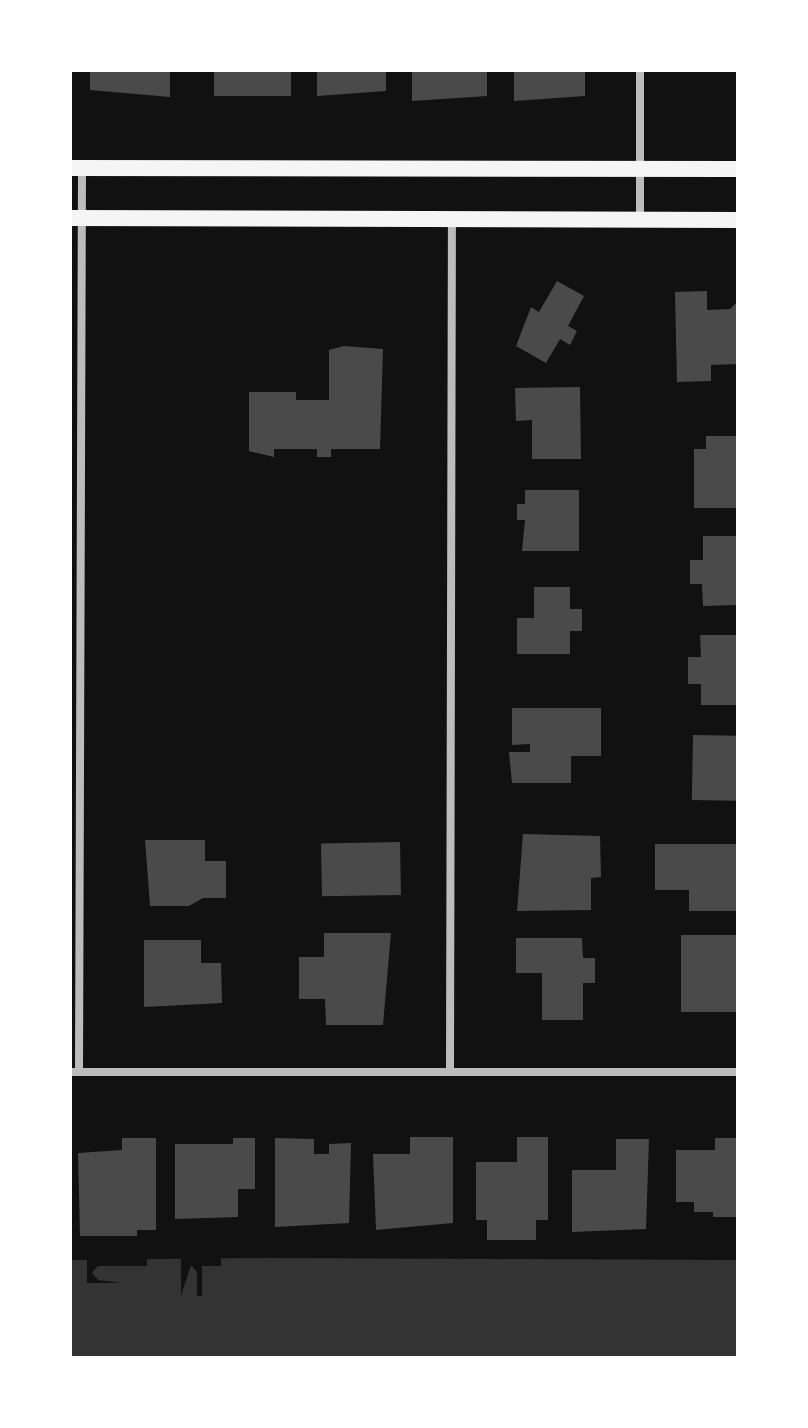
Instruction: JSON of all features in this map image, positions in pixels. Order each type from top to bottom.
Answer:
[{"type":"main road","points":[[76,168],[738,169]]},
{"type":"main road","points":[[76,218],[738,220]]},
{"type":"street","points":[[640,70],[640,220]]},
{"type":"street","points":[[76,168],[75,1072],[738,1072]]},
{"type":"street","points":[[450,1072],[452,219]]},
{"type":"shaded area","points":[[70,1260],[738,1260],[738,1358],[70,1358]]},
{"type":"pier","points":[[221,1254],[221,1266],[202,1266],[202,1296],[197,1296],[197,1272],[191,1265],[181,1296],[181,1259]]},
{"type":"pier","points":[[147,1255],[147,1266],[98,1266],[92,1273],[98,1280],[122,1283],[87,1283],[87,1260],[70,1260]]},
{"type":"building","points":[[90,70],[170,70],[170,97],[90,90]]},
{"type":"building","points":[[214,70],[291,70],[291,96],[214,96]]},
{"type":"building","points":[[317,70],[386,70],[386,91],[317,96]]},
{"type":"building","points":[[412,70],[487,70],[487,96],[412,101]]},
{"type":"building","points":[[514,70],[585,70],[585,96],[514,101]]},
{"type":"building","points":[[557,281],[584,296],[568,326],[577,331],[570,345],[560,339],[546,363],[516,346],[531,307],[539,312]]},
{"type":"building","points":[[707,291],[707,310],[730,309],[738,301],[738,364],[711,365],[711,381],[677,382],[675,292]]},
{"type":"building","points":[[344,346],[383,349],[380,449],[331,449],[331,457],[317,457],[317,449],[274,449],[274,457],[249,451],[249,392],[296,392],[296,400],[329,400],[329,350]]},
{"type":"building","points":[[580,387],[581,459],[532,459],[532,420],[516,421],[515,388]]},
{"type":"building","points":[[706,436],[738,436],[738,508],[694,508],[694,449],[706,449]]},
{"type":"building","points":[[525,490],[579,490],[579,551],[522,551],[525,520],[517,520],[517,504],[525,504]]},
{"type":"building","points":[[703,536],[738,536],[738,605],[703,606],[702,584],[690,584],[690,560],[703,560]]},
{"type":"building","points":[[534,587],[570,587],[570,609],[582,609],[582,631],[570,631],[570,654],[517,654],[517,618],[534,618]]},
{"type":"building","points":[[700,635],[738,635],[738,705],[701,705],[701,684],[688,684],[688,657],[701,657]]},
{"type":"building","points":[[512,708],[601,708],[601,756],[571,756],[571,783],[512,783],[509,752],[530,752],[530,744],[512,745]]},
{"type":"building","points":[[693,735],[738,736],[737,801],[692,800]]},
{"type":"building","points":[[523,834],[600,836],[601,877],[591,878],[591,910],[517,911]]},
{"type":"building","points":[[145,840],[205,840],[205,861],[226,861],[226,898],[203,898],[189,906],[150,906]]},
{"type":"building","points":[[400,842],[401,895],[322,896],[321,843]]},
{"type":"building","points":[[655,844],[738,844],[738,911],[689,911],[689,890],[655,890]]},
{"type":"building","points":[[324,933],[391,933],[383,1025],[326,1025],[325,999],[299,999],[299,957],[324,957]]},
{"type":"building","points":[[681,935],[738,935],[738,1012],[681,1012]]},
{"type":"building","points":[[516,938],[582,938],[583,958],[595,958],[595,983],[583,983],[583,1020],[542,1020],[542,973],[516,973]]},
{"type":"building","points":[[144,940],[201,940],[201,963],[221,963],[222,1003],[144,1007]]},
{"type":"building","points":[[410,1137],[453,1137],[453,1223],[376,1230],[373,1154],[410,1154]]},
{"type":"building","points":[[517,1137],[548,1137],[548,1220],[536,1220],[536,1240],[487,1240],[487,1220],[476,1220],[476,1162],[517,1162]]},
{"type":"building","points":[[122,1138],[156,1138],[156,1230],[137,1230],[137,1236],[80,1236],[78,1153],[122,1150]]},
{"type":"building","points":[[233,1138],[255,1138],[255,1189],[238,1189],[238,1217],[175,1219],[175,1144],[233,1144]]},
{"type":"building","points":[[275,1138],[314,1139],[314,1154],[329,1154],[329,1144],[351,1143],[349,1223],[275,1227]]},
{"type":"building","points":[[715,1138],[738,1138],[738,1217],[713,1217],[713,1212],[694,1212],[694,1202],[676,1202],[676,1150],[715,1150]]},
{"type":"building","points":[[616,1139],[649,1139],[646,1229],[572,1232],[572,1170],[616,1170]]}]
